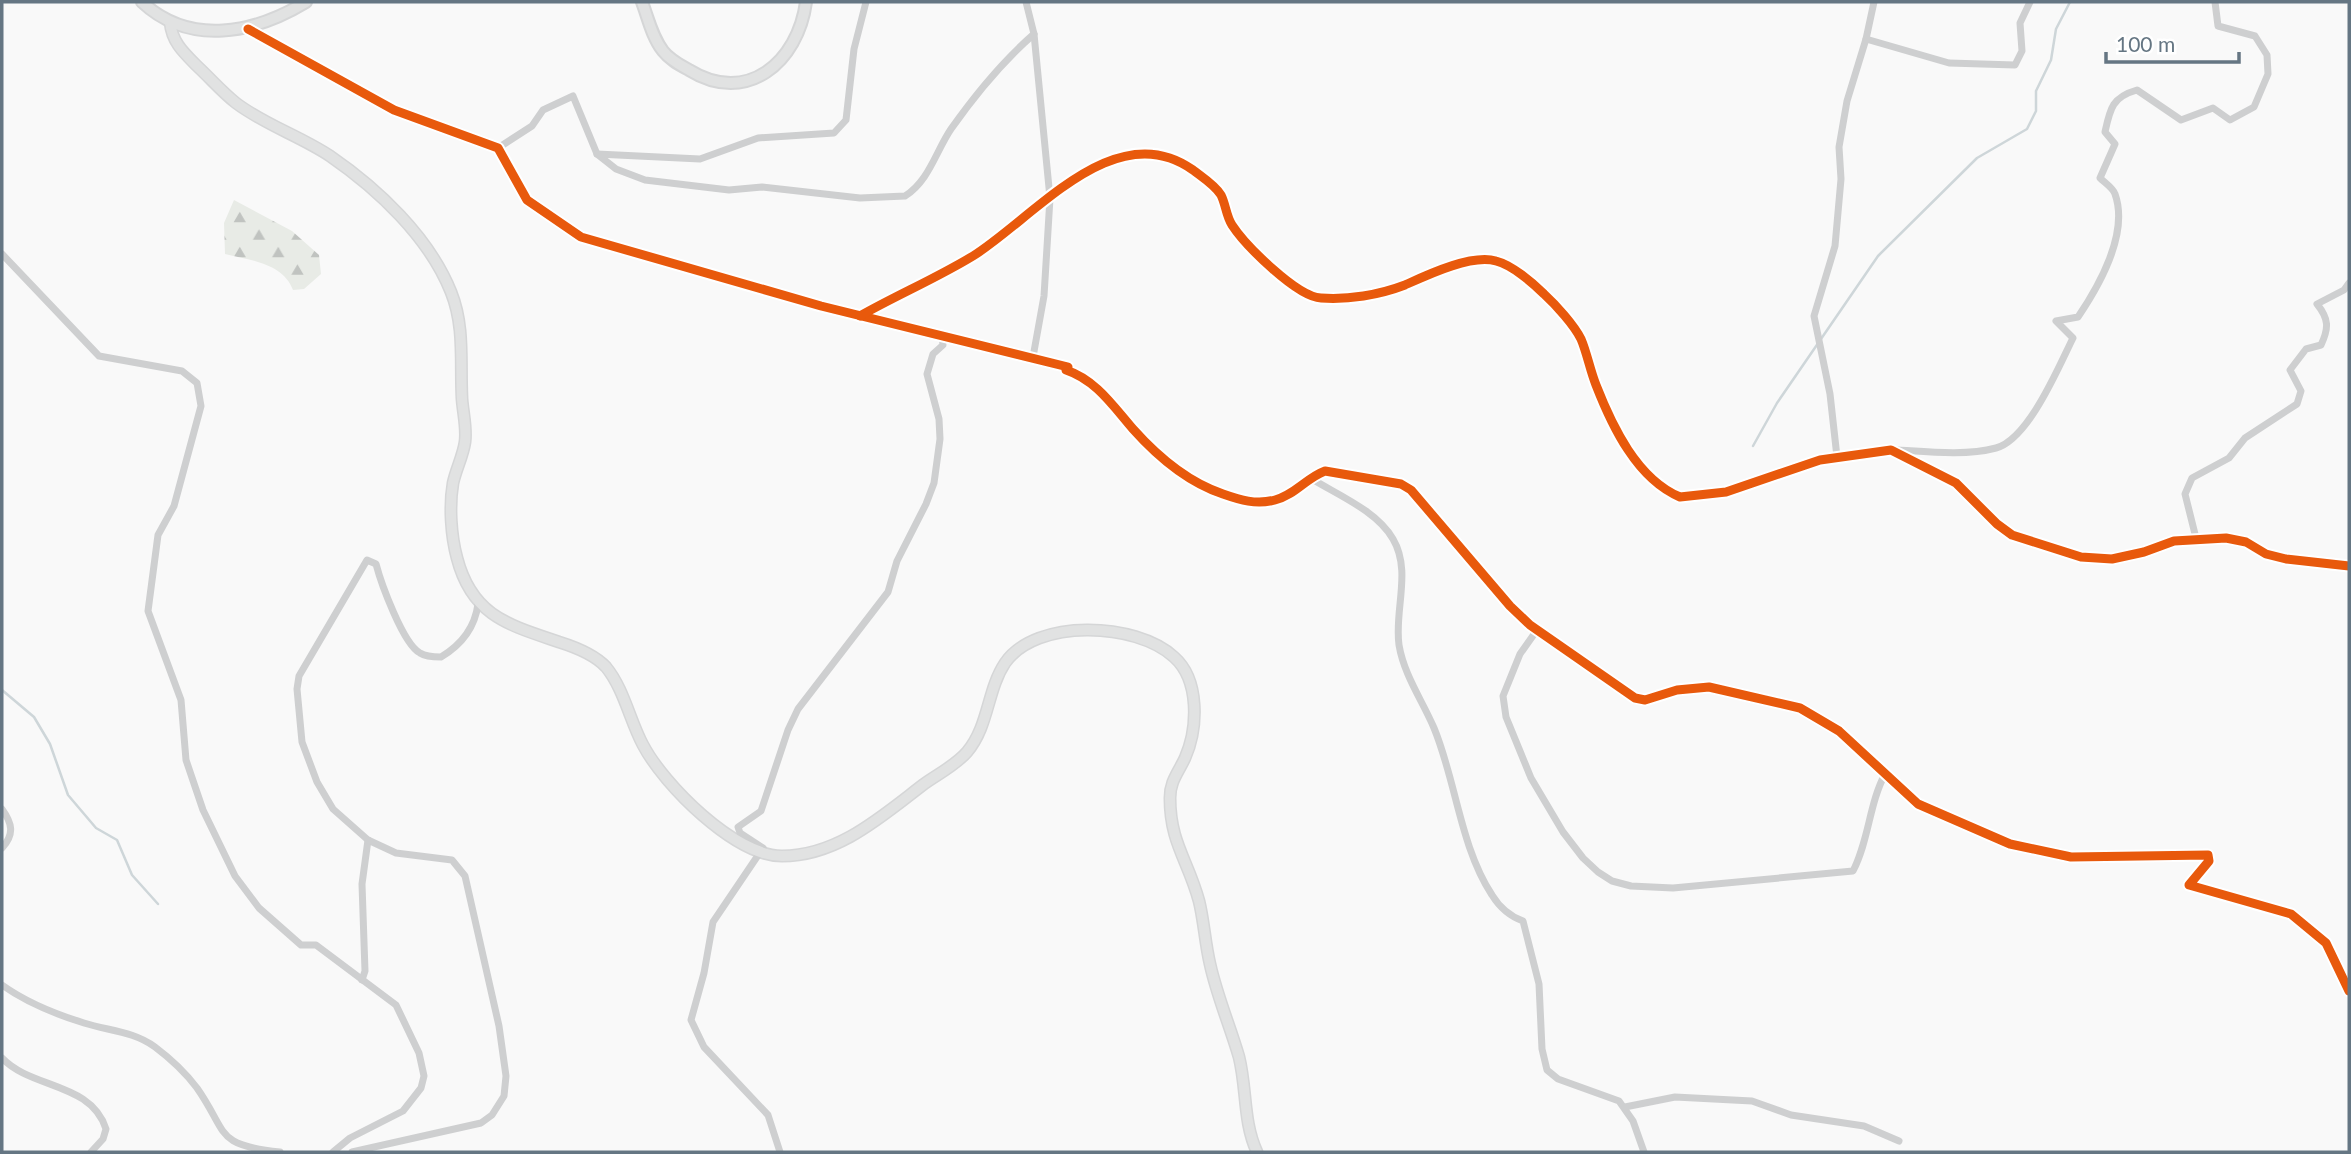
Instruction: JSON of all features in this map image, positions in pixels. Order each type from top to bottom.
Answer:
[{"type":"main road","points":[[142,2],[156,15],[170,22],[221,31],[248,29],[280,18],[306,2]]},
{"type":"main road","points":[[642,2],[654,36],[673,61],[698,76],[715,82],[742,82],[773,70],[794,43],[803,23],[806,2]]},
{"type":"main road","points":[[170,22],[171,36],[179,48],[232,100],[331,157],[402,218],[446,282],[453,296],[462,333],[465,441],[454,481],[452,533],[458,562],[478,604],[508,625],[572,646],[602,663],[614,680],[649,755],[696,808],[738,843],[760,853],[796,855],[843,839],[882,818],[954,764],[976,738],[995,683],[1007,660],[1033,641],[1075,629],[1093,629],[1137,639],[1169,653],[1188,674],[1193,714],[1187,751],[1171,785],[1172,834],[1198,898],[1213,978],[1240,1062],[1247,1124],[1257,1152]]},
{"type":"street","points":[[597,154],[700,159],[758,138],[834,134],[846,120],[853,49],[866,2]]},
{"type":"street","points":[[1026,2],[1034,34],[1050,198],[1044,296],[1033,357]]},
{"type":"street","points":[[1837,457],[1830,394],[1814,316],[1835,246],[1842,179],[1839,147],[1847,101],[1874,2]]},
{"type":"street","points":[[1866,39],[1950,63],[2015,65],[2022,51],[2020,23],[2031,2]]},
{"type":"street","points":[[860,316],[970,258],[1050,198],[1102,164],[1126,154],[1149,153],[1184,164],[1220,194],[1233,226],[1260,257],[1300,289],[1317,298],[1358,297],[1404,285],[1453,265],[1496,260],[1545,294],[1577,334],[1601,396],[1632,456],[1649,475],[1680,497],[1726,492],[1837,457],[1891,450],[1942,452],[1998,447],[2012,438],[2035,411],[2073,338],[2056,321],[2078,317],[2109,262],[2118,220],[2115,192],[2100,178],[2115,144],[2105,132],[2112,104],[2121,94],[2137,90],[2181,120],[2213,108],[2230,120],[2254,107],[2268,74],[2267,55],[2255,36],[2218,26],[2216,2]]},
{"type":"street","points":[[248,29],[394,110],[498,148],[527,200],[573,234],[860,316],[1068,367],[1066,370],[1081,375],[1112,402],[1136,432],[1171,465],[1201,487],[1242,502],[1272,501],[1289,496],[1325,471],[1354,478],[1392,480],[1407,487],[1510,606],[1537,630],[1637,699],[1645,700],[1676,690],[1709,687],[1800,708],[1839,731],[1909,798],[1928,810],[2010,844],[2071,857],[2208,855],[2209,861],[2189,885],[2291,914],[2326,943],[2349,991]]},
{"type":"street","points":[[498,148],[527,130],[543,110],[572,96],[578,102],[585,128],[597,154],[616,169],[655,182],[729,190],[762,187],[860,198],[905,196],[925,176],[951,130],[971,102],[1034,34]]},
{"type":"street","points":[[2,254],[99,356],[182,371],[197,383],[201,406],[174,506],[158,535],[147,606],[181,700],[186,760],[192,784],[236,876],[269,920],[301,945],[316,945],[390,1000],[401,1013],[419,1053],[424,1081],[403,1111],[351,1138],[333,1152]]},
{"type":"street","points":[[2196,538],[2185,494],[2192,478],[2229,458],[2245,438],[2297,404],[2301,391],[2290,369],[2306,349],[2321,345],[2328,329],[2326,315],[2317,304],[2344,290],[2349,284]]},
{"type":"street","points":[[780,1152],[768,1115],[716,1062],[697,1037],[691,1020],[704,973],[713,922],[763,848],[740,833],[738,827],[761,811],[788,730],[801,704],[888,592],[897,561],[934,483],[939,419],[927,373],[933,354],[943,345],[942,335]]},
{"type":"street","points":[[1891,450],[1935,469],[1956,483],[1997,524],[2029,542],[2081,557],[2112,559],[2196,538],[2226,538],[2246,542],[2266,554],[2286,559],[2349,566]]},
{"type":"street","points":[[1312,479],[1377,522],[1393,539],[1398,550],[1401,582],[1398,643],[1405,670],[1434,728],[1471,848],[1491,894],[1509,916],[1523,921],[1539,984],[1541,1041],[1547,1070],[1554,1077],[1609,1096],[1626,1107],[1644,1152]]},
{"type":"street","points":[[352,1152],[481,1123],[494,1112],[504,1096],[506,1086],[499,1026],[465,876],[452,860],[396,853],[368,839],[333,809],[312,771],[302,742],[297,689],[299,676],[367,560],[376,564],[392,609],[408,641],[421,654],[442,657],[456,646],[476,618],[478,604]]},
{"type":"street","points":[[1537,630],[1528,640],[1508,681],[1503,696],[1506,717],[1531,778],[1563,832],[1583,859],[1612,881],[1652,888],[1716,887],[1853,871],[1871,820],[1876,790],[1885,774]]},
{"type":"street","points":[[2,809],[11,822],[11,831],[2,848]]},
{"type":"street","points":[[362,979],[365,974],[362,884],[368,839]]},
{"type":"street","points":[[2,985],[35,1005],[85,1024],[120,1031],[147,1041],[190,1079],[223,1133],[248,1148],[279,1152]]},
{"type":"street","points":[[2,1058],[24,1073],[76,1095],[92,1108],[106,1129],[103,1139],[91,1152]]},
{"type":"street","points":[[1626,1107],[1675,1097],[1752,1101],[1791,1115],[1864,1126],[1899,1141]]},
{"type":"green space","points":[[234,200],[292,231],[319,255],[321,274],[304,289],[293,290],[282,274],[273,268],[225,254],[224,223]]},
{"type":"waterway","points":[[1753,446],[1777,403],[1878,256],[1977,158],[2027,129],[2036,111],[2036,91],[2051,60],[2056,29],[2070,2]]},
{"type":"waterway","points":[[2,690],[34,717],[50,744],[68,795],[96,828],[117,840],[132,875],[158,904]]},
{"type":"cycle path","points":[[248,29],[394,110],[498,148],[527,200],[581,237],[821,306],[1068,367],[1066,370],[1077,374],[1095,387],[1163,459],[1185,476],[1210,489],[1242,500],[1268,501],[1282,498],[1325,471],[1401,484],[1411,490],[1510,606],[1530,625],[1635,698],[1645,700],[1677,690],[1709,687],[1800,708],[1839,731],[1918,804],[2010,844],[2071,857],[2208,855],[2209,861],[2189,885],[2291,914],[2326,943],[2349,991]]},
{"type":"cycle path","points":[[860,316],[973,256],[1049,197],[1105,163],[1134,154],[1164,156],[1193,170],[1212,185],[1221,195],[1232,225],[1248,245],[1272,269],[1311,295],[1342,298],[1374,294],[1474,260],[1496,261],[1515,270],[1549,299],[1578,333],[1602,401],[1628,450],[1651,478],[1680,497],[1726,492],[1820,460],[1891,450],[1956,483],[1997,524],[2012,535],[2081,557],[2112,559],[2144,552],[2174,541],[2226,538],[2246,542],[2266,554],[2286,559],[2349,566]]}]
